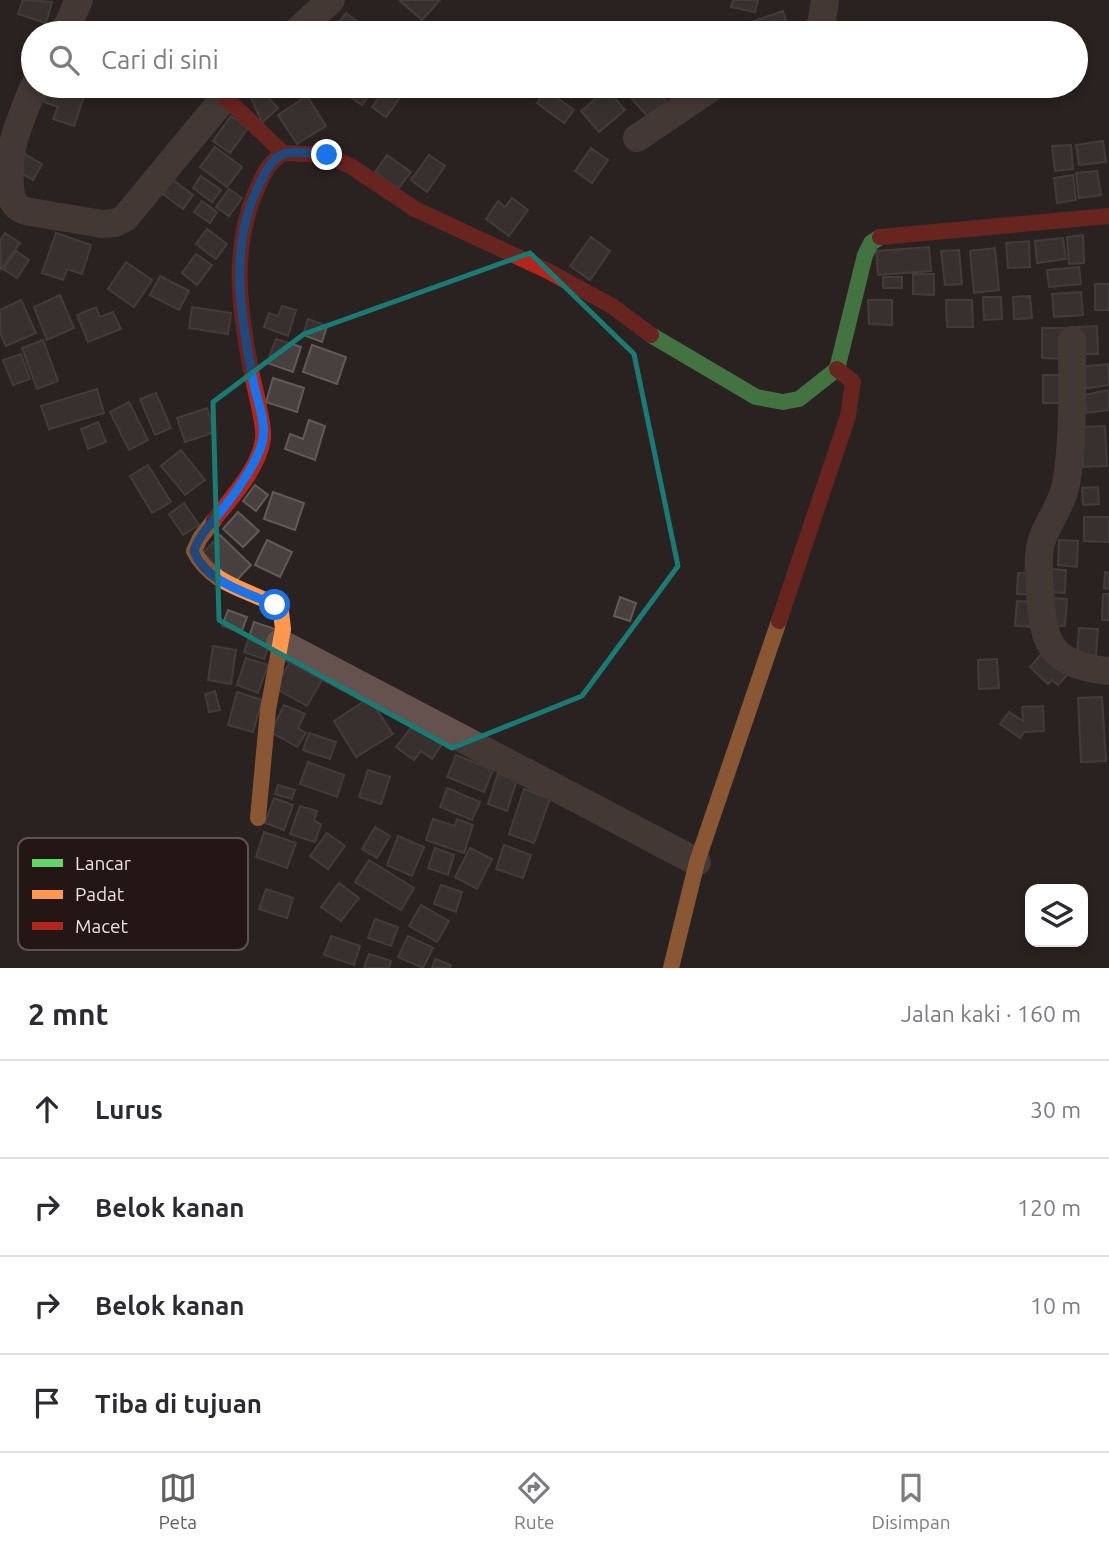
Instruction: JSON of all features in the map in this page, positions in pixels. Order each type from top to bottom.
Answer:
[{"type":"street","points":[[69,21],[79,0]]},
{"type":"street","points":[[308,21],[331,0]]},
{"type":"street","points":[[822,21],[825,0]]},
{"type":"street","points":[[29,98],[17,128],[8,162],[12,201],[18,209],[24,211],[102,224],[125,218],[225,98]]},
{"type":"street","points":[[235,98],[283,153]]},
{"type":"street","points":[[637,138],[696,98]]},
{"type":"street","points":[[258,818],[270,694],[282,617],[275,605],[223,582],[202,565],[194,551],[200,538],[255,463],[264,437],[247,349],[240,289],[240,244],[252,201],[271,161],[283,153],[327,155],[352,167],[415,209],[547,270],[612,306],[661,343],[756,397],[783,402],[799,398],[837,369],[865,255],[871,243],[883,236],[1109,216]]},
{"type":"street","points":[[1072,340],[1072,404],[1065,486],[1059,506],[1045,531],[1039,556],[1041,623],[1053,650],[1061,657],[1086,668],[1109,671]]},
{"type":"street","points":[[671,968],[697,862],[848,416],[853,382],[837,369]]},
{"type":"street","points":[[280,643],[697,862]]},
{"type":"highlighted area","points":[[530,253],[634,354],[678,566],[582,696],[452,748],[219,620],[213,402],[304,334]]},
{"type":"building","points":[[23,0],[52,2],[47,21],[18,14]]},
{"type":"building","points":[[399,0],[440,0],[422,20]]},
{"type":"building","points":[[733,0],[758,0],[755,12],[731,7]]},
{"type":"building","points":[[783,11],[786,21],[754,21]]},
{"type":"building","points":[[346,13],[356,21],[340,21]]},
{"type":"building","points":[[46,98],[83,98],[74,126],[53,119],[58,107],[44,102]]},
{"type":"building","points":[[251,98],[268,98],[278,108],[262,123]]},
{"type":"building","points":[[304,98],[308,98],[326,126],[297,144],[278,115]]},
{"type":"building","points":[[352,98],[367,98],[362,105]]},
{"type":"building","points":[[378,98],[400,98],[386,117],[372,107]]},
{"type":"building","points":[[540,98],[557,98],[574,110],[564,123],[537,103]]},
{"type":"building","points":[[596,98],[615,98],[625,110],[599,132],[581,111]]},
{"type":"building","points":[[631,98],[664,98],[667,102],[648,117]]},
{"type":"building","points":[[231,116],[248,128],[230,153],[213,141]]},
{"type":"building","points":[[1103,141],[1106,162],[1079,165],[1076,145]]},
{"type":"building","points":[[1071,145],[1073,169],[1055,171],[1052,146]]},
{"type":"building","points":[[215,147],[242,167],[227,187],[200,167]]},
{"type":"building","points":[[591,148],[608,160],[592,183],[575,171]]},
{"type":"building","points":[[25,154],[42,164],[33,180],[16,170]]},
{"type":"building","points":[[387,155],[411,172],[398,189],[375,172]]},
{"type":"building","points":[[429,155],[445,166],[427,192],[411,180]]},
{"type":"building","points":[[1097,171],[1101,195],[1079,198],[1076,173]]},
{"type":"building","points":[[1073,175],[1076,200],[1057,203],[1054,178]]},
{"type":"building","points":[[201,176],[221,190],[212,202],[193,188]]},
{"type":"building","points":[[169,177],[193,195],[183,209],[159,191]]},
{"type":"building","points":[[229,189],[242,198],[229,216],[216,207]]},
{"type":"building","points":[[512,198],[528,210],[509,236],[486,219],[498,201],[505,207]]},
{"type":"building","points":[[202,201],[217,212],[210,223],[194,212]]},
{"type":"building","points":[[207,229],[227,244],[216,259],[196,244]]},
{"type":"building","points":[[5,233],[20,243],[1,269],[0,240]]},
{"type":"building","points":[[56,233],[91,245],[82,274],[67,269],[63,280],[42,273]]},
{"type":"building","points":[[1083,235],[1084,263],[1069,264],[1067,237]]},
{"type":"building","points":[[591,237],[610,251],[590,280],[570,266]]},
{"type":"building","points":[[1063,238],[1066,259],[1037,263],[1035,241]]},
{"type":"building","points":[[1029,241],[1030,267],[1008,268],[1006,243]]},
{"type":"building","points":[[929,247],[931,271],[878,275],[876,251]]},
{"type":"building","points":[[995,248],[999,290],[974,293],[970,251]]},
{"type":"building","points":[[959,250],[962,284],[945,285],[941,251]]},
{"type":"building","points":[[16,251],[29,260],[17,278],[3,269]]},
{"type":"building","points":[[196,254],[212,265],[197,285],[182,273]]},
{"type":"building","points":[[126,262],[152,280],[134,307],[108,289]]},
{"type":"building","points":[[1079,267],[1081,284],[1049,287],[1047,270]]},
{"type":"building","points":[[913,274],[934,274],[934,295],[913,294]]},
{"type":"building","points":[[160,276],[189,291],[179,310],[150,295]]},
{"type":"building","points":[[883,277],[902,277],[902,288],[883,288]]},
{"type":"building","points":[[1095,284],[1109,284],[1109,310],[1095,310]]},
{"type":"building","points":[[1081,292],[1083,315],[1054,317],[1052,294]]},
{"type":"building","points":[[60,295],[74,328],[47,340],[34,307]]},
{"type":"building","points":[[1030,296],[1032,318],[1014,319],[1013,297]]},
{"type":"building","points":[[983,297],[1001,297],[1002,319],[984,320]]},
{"type":"building","points":[[21,300],[36,333],[6,346],[0,333],[0,310]]},
{"type":"building","points":[[868,300],[892,300],[892,325],[869,324]]},
{"type":"building","points":[[946,300],[972,300],[973,327],[947,327]]},
{"type":"building","points":[[282,306],[296,310],[288,336],[264,327],[269,313],[278,316]]},
{"type":"building","points":[[96,307],[100,317],[113,312],[121,329],[88,342],[77,315]]},
{"type":"building","points":[[192,307],[231,313],[228,334],[189,328]]},
{"type":"building","points":[[308,319],[327,326],[322,342],[303,335]]},
{"type":"building","points":[[1097,326],[1098,354],[1078,354],[1077,327]]},
{"type":"building","points":[[1042,328],[1065,328],[1065,359],[1042,358]]},
{"type":"building","points":[[276,339],[301,347],[293,372],[267,363]]},
{"type":"building","points":[[43,340],[58,381],[37,389],[22,348]]},
{"type":"building","points":[[312,345],[346,357],[337,384],[303,372]]},
{"type":"building","points":[[21,354],[30,379],[13,385],[3,360]]},
{"type":"building","points":[[1108,364],[1109,385],[1082,389],[1080,367]]},
{"type":"building","points":[[1043,375],[1063,375],[1063,403],[1043,403]]},
{"type":"building","points":[[273,378],[304,388],[297,412],[266,402]]},
{"type":"building","points":[[97,389],[104,413],[49,429],[41,406]]},
{"type":"building","points":[[1109,390],[1109,410],[1087,413],[1084,395]]},
{"type":"building","points":[[156,393],[171,428],[155,435],[140,399]]},
{"type":"building","points":[[129,402],[148,440],[129,450],[110,412]]},
{"type":"building","points":[[207,408],[215,432],[185,442],[177,418]]},
{"type":"building","points":[[309,420],[325,426],[315,460],[285,449],[290,434],[303,439]]},
{"type":"building","points":[[98,422],[106,442],[88,449],[81,429]]},
{"type":"building","points":[[1105,426],[1107,466],[1083,467],[1081,427]]},
{"type":"building","points":[[181,450],[205,480],[185,495],[161,466]]},
{"type":"building","points":[[148,465],[171,502],[152,513],[130,476]]},
{"type":"building","points":[[255,485],[268,495],[256,511],[243,501]]},
{"type":"building","points":[[1098,487],[1099,504],[1083,505],[1082,488]]},
{"type":"building","points":[[273,492],[304,503],[295,530],[264,519]]},
{"type":"building","points":[[184,503],[199,525],[183,535],[169,514]]},
{"type":"building","points":[[238,512],[259,531],[243,547],[223,529]]},
{"type":"building","points":[[1084,517],[1109,517],[1109,542],[1084,541]]},
{"type":"building","points":[[220,535],[251,565],[234,583],[203,553]]},
{"type":"building","points":[[267,540],[292,552],[280,577],[255,565]]},
{"type":"building","points":[[1059,540],[1078,541],[1077,567],[1058,565]]},
{"type":"building","points":[[1048,569],[1066,570],[1065,593],[1047,592]]},
{"type":"building","points":[[1105,572],[1109,573],[1109,589],[1104,588]]},
{"type":"building","points":[[1018,573],[1035,574],[1034,595],[1017,594]]},
{"type":"building","points":[[1103,594],[1109,594],[1109,620],[1102,620]]},
{"type":"building","points":[[620,597],[636,603],[630,621],[614,616]]},
{"type":"building","points":[[1050,598],[1067,599],[1065,626],[1049,625]]},
{"type":"building","points":[[1017,601],[1036,602],[1034,627],[1015,626]]},
{"type":"building","points":[[228,610],[247,617],[241,633],[222,626]]},
{"type":"building","points":[[254,622],[275,629],[264,659],[244,652]]},
{"type":"building","points":[[1079,628],[1098,629],[1096,656],[1077,655]]},
{"type":"building","points":[[213,646],[236,650],[231,684],[208,680]]},
{"type":"building","points":[[1045,650],[1067,675],[1058,685],[1052,680],[1048,684],[1030,667]]},
{"type":"building","points":[[246,658],[268,665],[258,693],[237,685]]},
{"type":"building","points":[[997,659],[999,688],[979,689],[978,660]]},
{"type":"building","points":[[290,662],[322,680],[307,706],[275,688]]},
{"type":"building","points":[[215,691],[220,710],[209,712],[205,694]]},
{"type":"building","points":[[237,692],[262,700],[253,732],[228,725]]},
{"type":"building","points":[[1102,697],[1106,761],[1081,762],[1078,698]]},
{"type":"building","points":[[369,698],[393,734],[356,757],[334,721]]},
{"type":"building","points":[[284,705],[305,714],[298,728],[306,733],[297,747],[271,732]]},
{"type":"building","points":[[1043,706],[1044,731],[1024,732],[1020,738],[1000,724],[1009,712],[1023,721],[1022,707]]},
{"type":"building","points":[[414,724],[442,744],[432,759],[421,751],[414,760],[396,747]]},
{"type":"building","points":[[309,733],[336,742],[330,759],[303,750]]},
{"type":"building","points":[[456,755],[493,770],[484,792],[447,777]]},
{"type":"building","points":[[308,762],[344,775],[337,797],[300,784]]},
{"type":"building","points":[[368,770],[390,777],[381,804],[359,797]]},
{"type":"building","points":[[498,773],[517,780],[507,811],[488,804]]},
{"type":"building","points":[[278,785],[295,790],[292,799],[275,794]]},
{"type":"building","points":[[447,788],[480,802],[472,820],[440,807]]},
{"type":"building","points":[[524,789],[550,799],[534,843],[509,834]]},
{"type":"building","points":[[274,798],[293,805],[284,830],[265,823]]},
{"type":"building","points":[[300,806],[317,811],[314,821],[321,824],[315,842],[290,834]]},
{"type":"building","points":[[433,819],[455,826],[457,819],[473,825],[464,853],[426,840]]},
{"type":"building","points":[[375,827],[390,836],[377,858],[362,849]]},
{"type":"building","points":[[264,832],[296,843],[287,868],[256,857]]},
{"type":"building","points":[[327,833],[345,846],[328,869],[310,856]]},
{"type":"building","points":[[398,836],[424,847],[412,876],[387,865]]},
{"type":"building","points":[[504,845],[531,855],[523,878],[496,869]]},
{"type":"building","points":[[435,848],[454,855],[448,875],[428,868]]},
{"type":"building","points":[[470,848],[492,859],[477,889],[455,877]]},
{"type":"building","points":[[369,860],[414,888],[401,910],[355,882]]},
{"type":"building","points":[[339,883],[359,898],[341,921],[321,907]]},
{"type":"building","points":[[441,885],[462,892],[456,912],[434,904]]},
{"type":"building","points":[[266,889],[293,898],[287,918],[259,909]]},
{"type":"building","points":[[421,905],[449,921],[437,942],[409,926]]},
{"type":"building","points":[[375,919],[398,927],[391,946],[368,938]]},
{"type":"building","points":[[331,936],[360,946],[354,965],[324,955]]},
{"type":"building","points":[[408,936],[433,948],[423,968],[398,957]]},
{"type":"building","points":[[369,954],[391,961],[389,968],[364,968]]},
{"type":"building","points":[[435,959],[451,965],[450,968],[432,968]]},
{"type":"traffic: fast","points":[[651,335],[756,397],[783,402],[799,399],[837,369],[865,255],[871,243],[880,237]]},
{"type":"traffic: slow","points":[[214,520],[194,551],[201,562],[220,579],[266,600],[277,606],[281,612],[283,629],[268,710],[258,818]]},
{"type":"traffic: slow","points":[[671,968],[697,862],[779,621]]},
{"type":"traffic: jam","points":[[214,520],[250,471],[263,439],[241,306],[240,260],[248,214],[256,191],[270,165],[283,153],[226,98]]},
{"type":"traffic: jam","points":[[283,153],[327,155],[352,167],[415,209],[546,270],[612,306],[651,335]]},
{"type":"traffic: jam","points":[[880,237],[1109,216]]},
{"type":"traffic: jam","points":[[779,621],[848,416],[853,382],[837,369]]},
{"type":"route","points":[[275,605],[223,582],[202,565],[194,551],[200,538],[255,463],[264,437],[247,349],[240,289],[240,244],[252,201],[271,161],[283,153],[327,155]]}]
